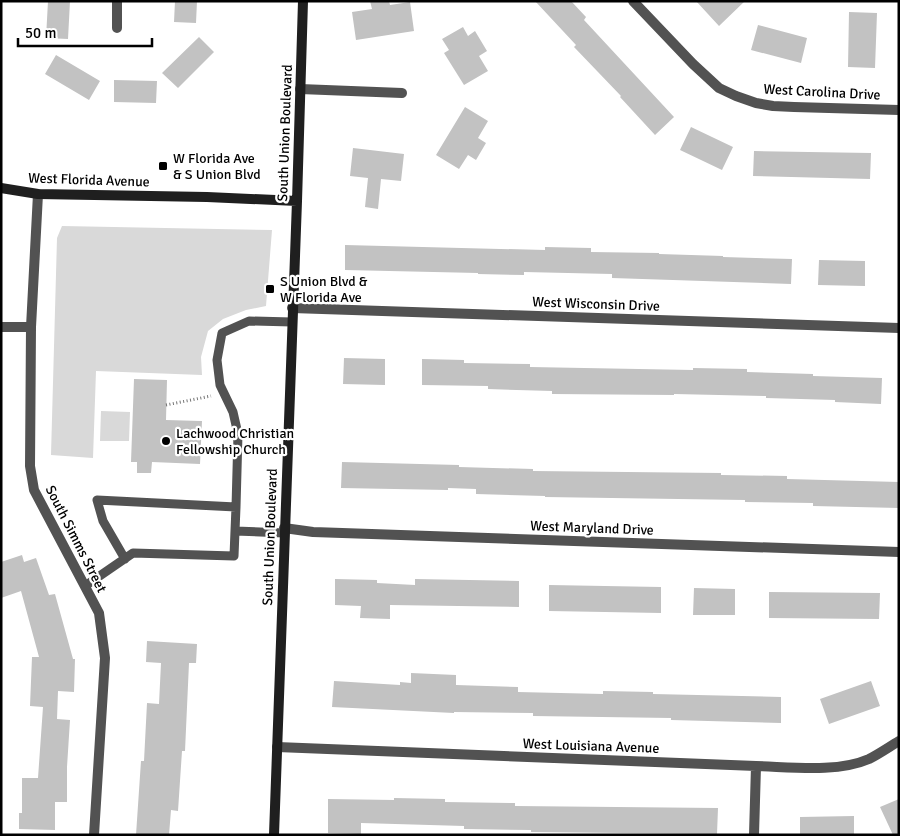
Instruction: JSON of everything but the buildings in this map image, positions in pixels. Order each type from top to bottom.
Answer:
[{"type":"main road","name":"South Union Boulevard","points":[[274,835],[303,1]]},
{"type":"main road","name":"West Florida Avenue","points":[[1,188],[38,194],[208,197],[297,201]]},
{"type":"street","points":[[117,1],[117,28]]},
{"type":"street","name":"West Carolina Drive","points":[[633,1],[693,64],[719,88],[736,96],[756,103],[773,106],[899,110]]},
{"type":"street","points":[[300,89],[402,93]]},
{"type":"street","name":"South Simms Street","points":[[38,194],[31,327],[30,466],[34,490],[99,612],[105,658],[94,835]]},
{"type":"street","name":"West Wisconsin Drive","points":[[292,308],[899,328]]},
{"type":"street","points":[[1,327],[31,327]]},
{"type":"street","name":"West Maryland Drive","points":[[284,531],[899,552]]},
{"type":"street","name":"West Louisiana Avenue","points":[[277,747],[828,768],[867,760],[899,741]]},
{"type":"street","points":[[754,835],[756,766]]},
{"type":"lane","points":[[85,586],[134,553],[234,556],[238,434],[233,412],[220,385],[217,360],[222,333],[249,321],[292,322]]},
{"type":"lane","points":[[124,559],[103,521],[97,500],[236,507]]},
{"type":"lane","points":[[235,531],[284,531]]},
{"type":"path","points":[[166,405],[224,393]]},
{"type":"shaded area","points":[[62,226],[272,230],[266,306],[246,310],[223,319],[208,331],[201,357],[202,375],[96,371],[93,458],[51,455],[57,238]]},
{"type":"shaded area","points":[[101,411],[130,412],[129,441],[100,441]]},
{"type":"place","name":"W Florida Ave & S Union Blvd","points":[[163,166]]},
{"type":"place","name":"S Union Blvd & W Florida Ave","points":[[270,289]]},
{"type":"place","name":"Lachwood Christian Fellowship Church","points":[[166,441]]}]
